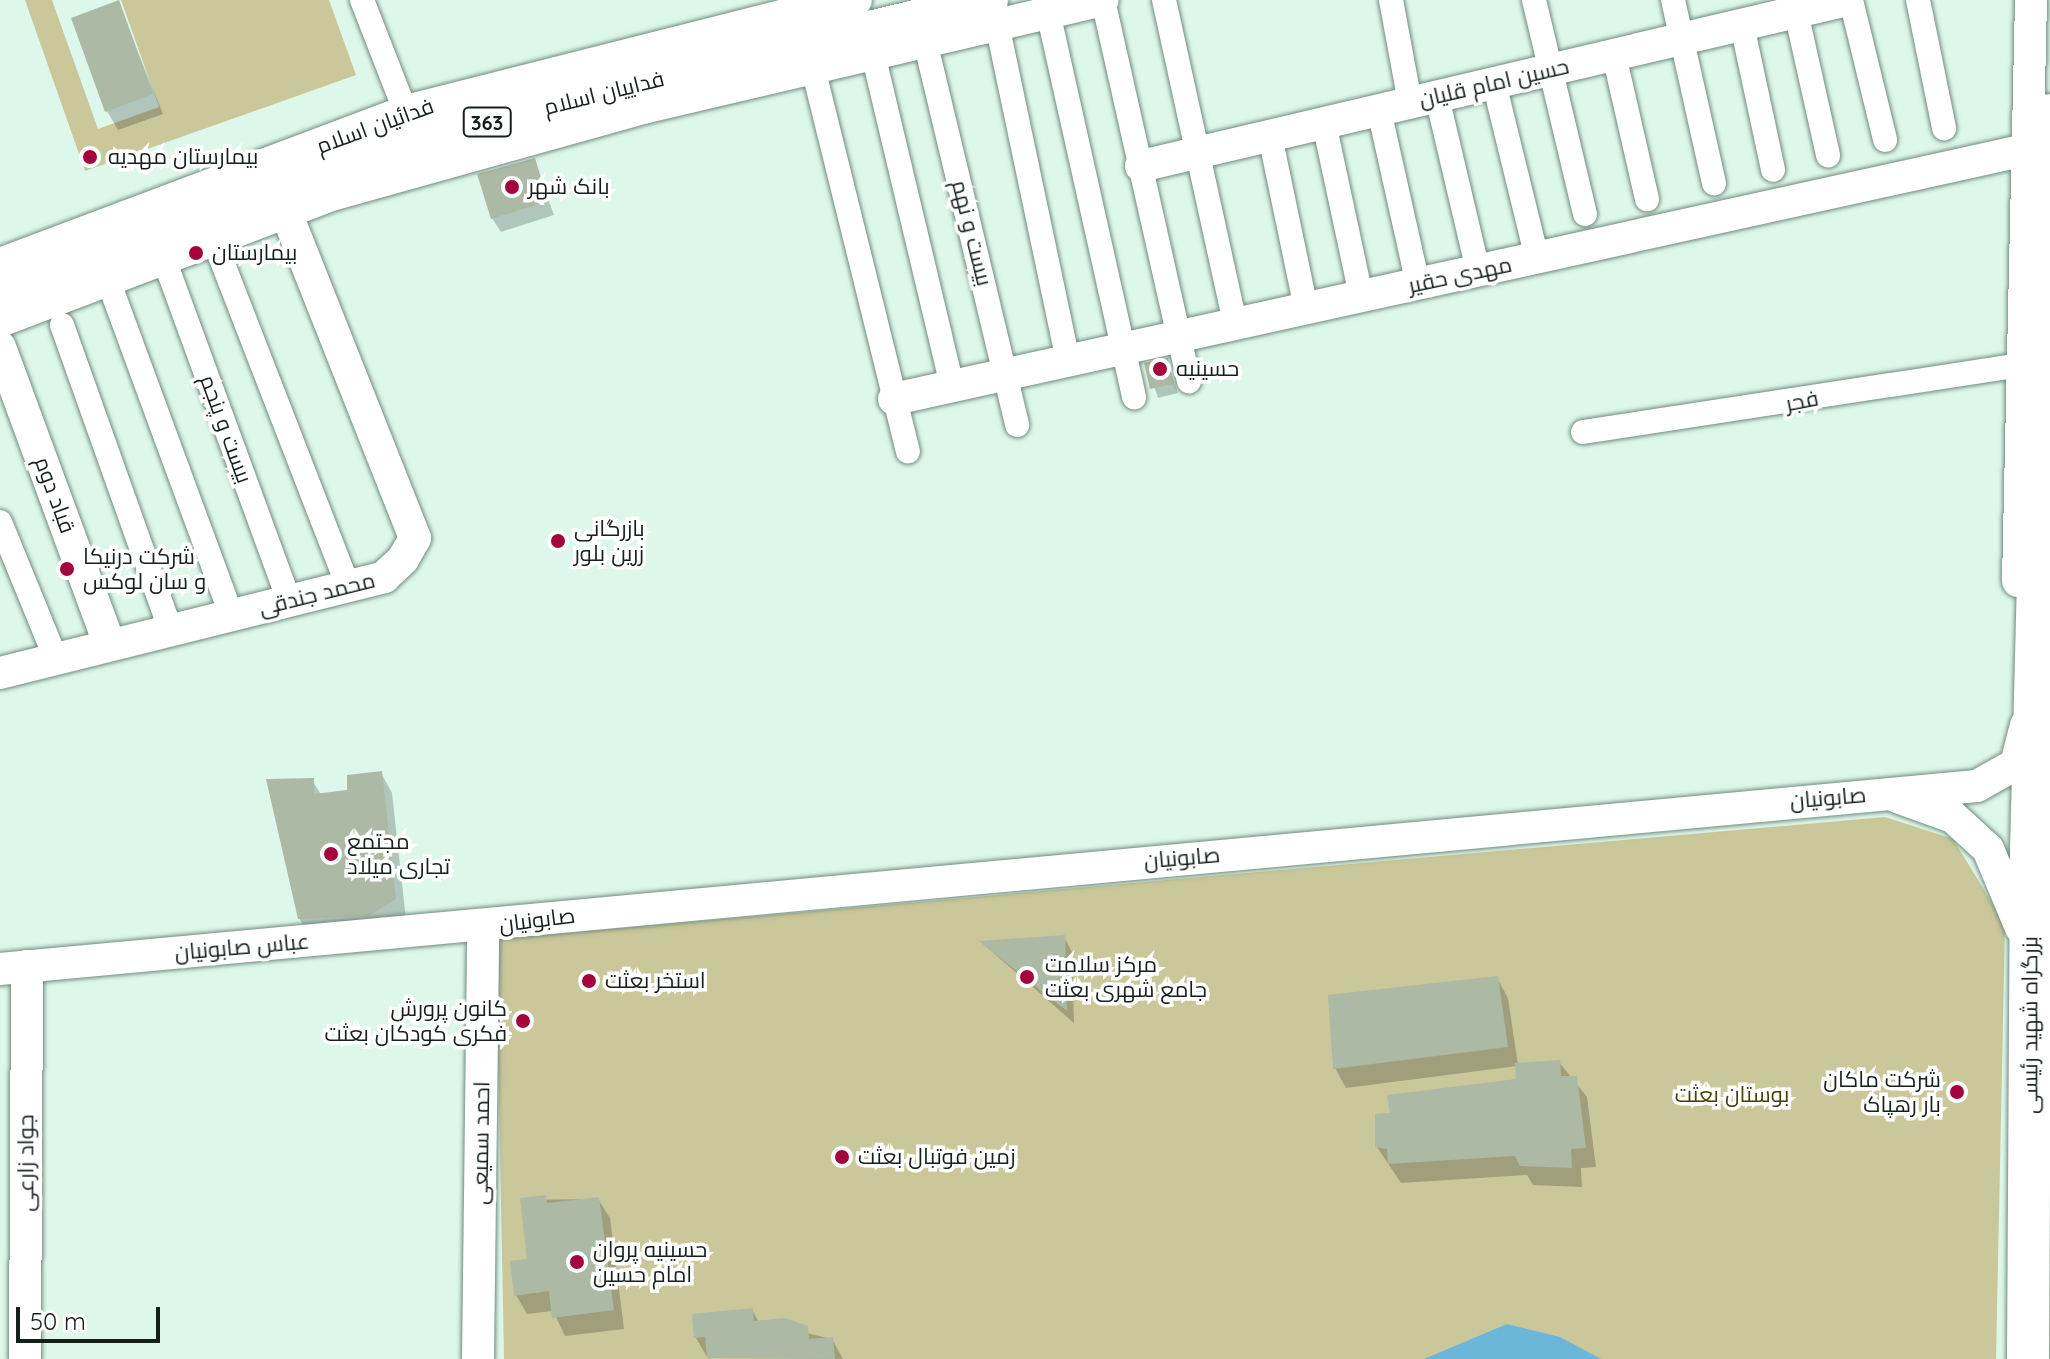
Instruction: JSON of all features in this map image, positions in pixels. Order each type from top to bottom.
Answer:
[{"type":"highway","name":"بزرگراه شهید رئیسی","points":[[2028,1359],[2031,850],[2036,687],[2031,380],[2050,115]]},
{"type":"main road","name":"فدائیان اسلام","points":[[0,266],[406,113],[854,0]]},
{"type":"main road","name":"فداییان اسلام","points":[[0,295],[281,201],[504,132],[994,12]]},
{"type":"street","points":[[362,0],[406,113]]},
{"type":"street","points":[[504,132],[873,54],[925,41],[994,12],[1048,12],[1103,0],[1189,381]]},
{"type":"street","points":[[1164,0],[1235,324]]},
{"type":"street","points":[[1391,0],[1478,271]]},
{"type":"street","points":[[1534,0],[1585,214]]},
{"type":"street","points":[[1673,0],[1714,183]]},
{"type":"street","points":[[1918,0],[1944,128]]},
{"type":"street","points":[[2031,0],[2026,150],[2031,380],[2016,764],[2031,850]]},
{"type":"street","points":[[1825,4],[1885,140]]},
{"type":"street","points":[[1825,4],[1828,155]]},
{"type":"street","name":"حسین امام قلیان","points":[[1141,166],[1825,4]]},
{"type":"street","points":[[994,12],[1068,361]]},
{"type":"street","points":[[1048,12],[1134,398]]},
{"type":"street","points":[[1742,25],[1773,170]]},
{"type":"street","name":"بیست و نهم","points":[[925,41],[1017,425]]},
{"type":"street","points":[[873,54],[952,386]]},
{"type":"street","points":[[1614,55],[1647,199]]},
{"type":"street","points":[[813,68],[908,451]]},
{"type":"street","points":[[1494,83],[1537,258]]},
{"type":"street","points":[[1379,110],[1418,284]]},
{"type":"street","points":[[1324,123],[1361,296]]},
{"type":"street","points":[[1270,136],[1306,309]]},
{"type":"street","name":"مهدی حقیر","points":[[894,399],[2026,150]]},
{"type":"street","points":[[0,321],[164,259],[281,201]]},
{"type":"street","name":"محمد جندقی","points":[[0,673],[109,643],[232,617],[384,577],[415,538],[281,201]]},
{"type":"street","points":[[220,256],[348,586]]},
{"type":"street","name":"بیست و پنجم","points":[[164,259],[289,600]]},
{"type":"street","points":[[108,280],[232,617]]},
{"type":"street","points":[[62,325],[171,631]]},
{"type":"street","name":"قباد دوم","points":[[0,347],[109,643]]},
{"type":"street","name":"فجر","points":[[1583,432],[2031,380]]},
{"type":"street","points":[[0,522],[56,659]]},
{"type":"street","points":[[1882,793],[1977,786],[2016,764],[2036,687]]},
{"type":"street","points":[[1882,793],[1953,817],[1988,849],[2011,890],[2030,962]]},
{"type":"street","name":"صابونیان","points":[[483,926],[1882,793]]},
{"type":"street","name":"عباس صابونیان","points":[[14,968],[483,926]]},
{"type":"street","name":"احمد سمیعی","points":[[478,1359],[483,926]]},
{"type":"street","name":"جواد زارعی","points":[[14,968],[25,1359]]},
{"type":"green space","points":[[25,0],[52,0],[98,129],[159,107],[121,0],[329,0],[356,75],[85,171]]},
{"type":"green space","name":"بوستان بعثت","points":[[1885,817],[1953,839],[2005,924],[1996,1359],[504,1359],[496,939]]},
{"type":"water","points":[[1507,1324],[1560,1337],[1601,1359],[1424,1359]]},
{"type":"building","points":[[119,0],[153,94],[105,112],[71,18]]},
{"type":"building","name":"بانک شهر","points":[[535,158],[548,201],[491,219],[477,174]]},
{"type":"building","name":"حسینیه","points":[[1168,358],[1174,384],[1150,389],[1144,363]]},
{"type":"building","points":[[382,771],[396,899],[368,916],[298,919],[266,779],[314,778],[314,794],[347,790],[347,775]]},
{"type":"building","points":[[1065,935],[1067,1011],[979,941]]},
{"type":"building","points":[[1498,976],[1508,1047],[1333,1069],[1328,995]]},
{"type":"building","points":[[1560,1060],[1561,1076],[1577,1076],[1586,1148],[1571,1149],[1572,1168],[1520,1166],[1515,1156],[1388,1164],[1387,1149],[1375,1147],[1375,1114],[1390,1113],[1387,1095],[1516,1079],[1515,1063]]},
{"type":"building","points":[[546,1195],[547,1203],[599,1197],[614,1310],[552,1318],[549,1291],[514,1296],[510,1261],[527,1259],[520,1198]]},
{"type":"building","points":[[753,1308],[754,1321],[785,1318],[808,1326],[809,1339],[833,1337],[835,1359],[707,1358],[705,1337],[694,1338],[692,1314]]},
{"type":"place","name":"بیمارستان مهدیه","points":[[90,157]]},
{"type":"place","name":"بانک شهر","points":[[512,187]]},
{"type":"place","name":"بیمارستان","points":[[196,253]]},
{"type":"place","name":"حسینیه","points":[[1160,369]]},
{"type":"place","name":"بازرگانی زرین بلور","points":[[558,541]]},
{"type":"place","name":"شرکت درنیکا و سان لوکس","points":[[67,569]]},
{"type":"place","name":"مجتمع تجاری میلاد","points":[[331,854]]},
{"type":"place","name":"مرکز سلامت جامع شهری بعثت","points":[[1027,977]]},
{"type":"place","name":"استخر بعثت","points":[[589,981]]},
{"type":"place","name":"کانون پرورش فکری کودکان بعثت","points":[[523,1021]]},
{"type":"place","name":"شرکت ماکان بار رهپاک","points":[[1957,1092]]},
{"type":"place","name":"زمین فوتبال بعثت","points":[[842,1157]]},
{"type":"place","name":"حسینیه پروان امام حسین","points":[[577,1262]]}]
